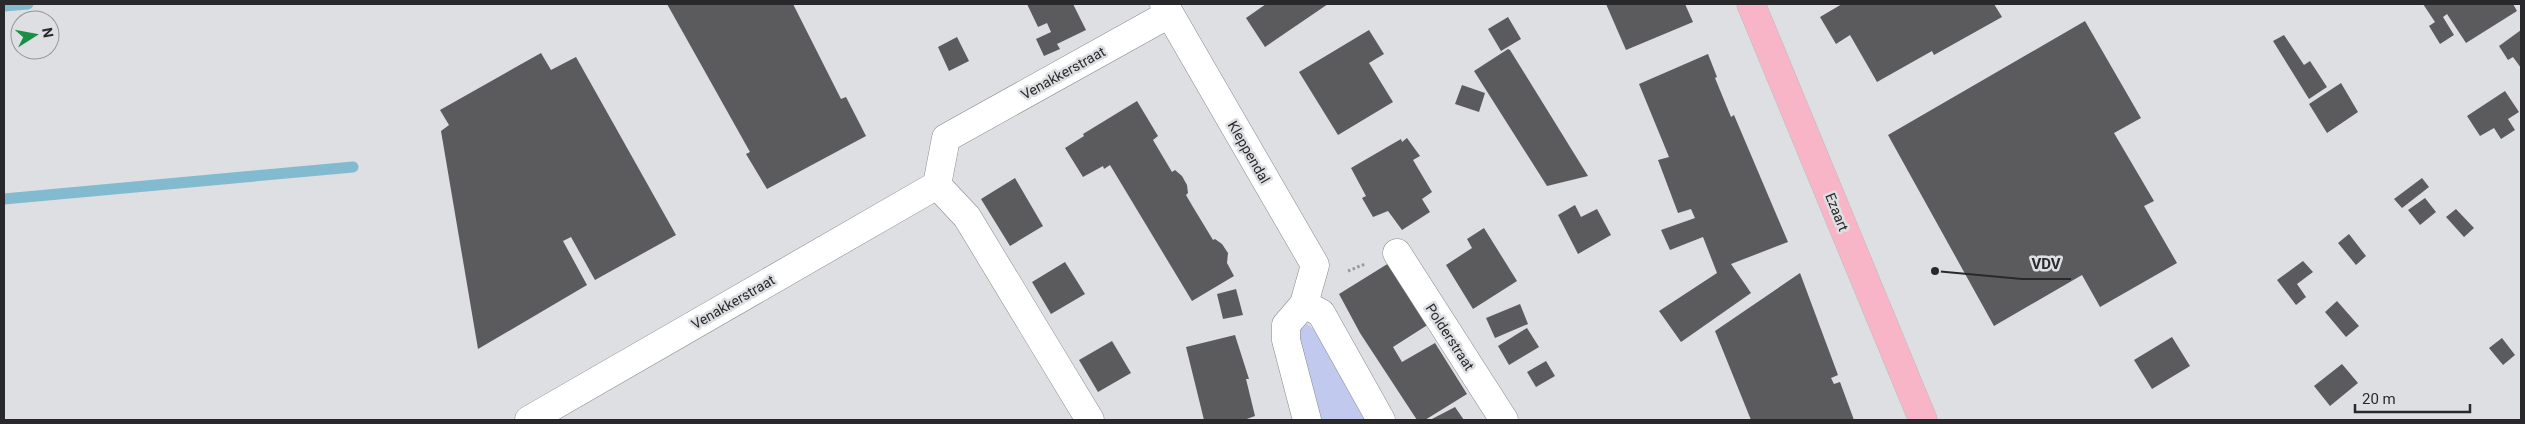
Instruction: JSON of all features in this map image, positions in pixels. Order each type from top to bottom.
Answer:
[{"type":"main road","name":"Ezaart","points":[[1751,4],[1923,420]]},
{"type":"street","name":"Venakkerstraat","points":[[529,420],[937,185],[946,138],[1166,9]]},
{"type":"street","name":"Kleppendal","points":[[1166,9],[1315,265],[1306,295],[1286,325],[1286,340],[1307,420]]},
{"type":"street","points":[[937,185],[968,217],[1090,420]]},
{"type":"street","name":"Polderstraat","points":[[1397,253],[1504,420]]},
{"type":"street","points":[[1306,295],[1321,313],[1381,420]]},
{"type":"path","points":[[1306,295],[1397,253]]},
{"type":"shaded area","points":[[1307,324],[1321,335],[1369,420],[1319,420],[1299,347],[1299,331]]},
{"type":"building","points":[[667,4],[793,4],[841,99],[846,97],[866,136],[767,189],[746,154],[750,152]]},
{"type":"building","points":[[1027,4],[1073,4],[1086,30],[1057,44],[1060,49],[1044,56],[1036,39],[1051,32],[1047,23],[1038,27]]},
{"type":"building","points":[[1266,4],[1328,4],[1265,47],[1246,18]]},
{"type":"building","points":[[1606,4],[1685,4],[1693,22],[1626,50]]},
{"type":"building","points":[[1842,4],[1994,4],[2002,17],[1934,55],[1932,51],[1877,82],[1850,35],[1836,44],[1820,17]]},
{"type":"building","points":[[2423,4],[2513,4],[2517,11],[2466,43],[2447,14],[2443,17],[2454,35],[2440,44],[2429,26],[2435,22]]},
{"type":"building","points":[[1508,17],[1521,39],[1501,51],[1488,29]]},
{"type":"building","points":[[2085,21],[2141,118],[2114,133],[2154,201],[2144,206],[2177,263],[2100,307],[2082,275],[1994,326],[1888,135]]},
{"type":"building","points":[[1369,30],[1384,54],[1369,63],[1393,102],[1338,135],[1299,72]]},
{"type":"building","points":[[2521,30],[2521,68],[2513,57],[2508,60],[2499,46]]},
{"type":"building","points":[[2284,35],[2304,65],[2310,61],[2327,87],[2309,99],[2273,41]]},
{"type":"building","points":[[957,37],[969,61],[949,71],[938,47]]},
{"type":"building","points":[[1508,49],[1588,176],[1547,186],[1474,71]]},
{"type":"building","points":[[541,53],[551,70],[576,57],[676,235],[595,280],[571,237],[563,241],[587,285],[478,349],[441,131],[449,125],[440,110]]},
{"type":"building","points":[[1708,54],[1717,77],[1715,78],[1731,117],[1734,115],[1788,242],[1731,264],[1751,293],[1681,342],[1659,311],[1717,273],[1703,237],[1670,250],[1661,230],[1695,218],[1691,209],[1678,213],[1658,160],[1669,157],[1639,84]]},
{"type":"building","points":[[2341,83],[2358,112],[2327,133],[2309,104]]},
{"type":"building","points":[[1462,85],[1485,93],[1479,112],[1455,104]]},
{"type":"building","points":[[2505,91],[2519,112],[2508,119],[2515,130],[2501,139],[2494,128],[2480,136],[2467,116]]},
{"type":"building","points":[[1137,101],[1158,136],[1153,140],[1172,172],[1175,170],[1182,176],[1187,185],[1188,193],[1186,195],[1193,207],[1213,240],[1215,239],[1222,244],[1228,253],[1227,263],[1234,276],[1192,301],[1110,165],[1104,169],[1103,166],[1083,177],[1065,148],[1084,136],[1083,134]]},
{"type":"building","points":[[1407,138],[1420,156],[1413,160],[1432,192],[1422,199],[1430,212],[1402,230],[1388,211],[1373,217],[1362,198],[1366,196],[1351,168],[1401,139],[1402,142]]},
{"type":"building","points":[[1015,178],[1043,226],[1010,246],[981,199]]},
{"type":"building","points":[[2422,178],[2429,187],[2402,208],[2394,199]]},
{"type":"building","points":[[2425,198],[2436,212],[2420,225],[2408,210]]},
{"type":"building","points":[[1575,205],[1581,217],[1597,209],[1611,235],[1578,254],[1558,215]]},
{"type":"building","points":[[2456,209],[2474,228],[2464,237],[2446,217]]},
{"type":"building","points":[[1484,228],[1517,281],[1473,309],[1446,265],[1472,248],[1467,239]]},
{"type":"building","points":[[2349,234],[2366,256],[2356,265],[2338,243]]},
{"type":"building","points":[[2303,261],[2313,272],[2297,284],[2306,297],[2296,305],[2277,280]]},
{"type":"building","points":[[1065,262],[1085,294],[1051,314],[1032,282]]},
{"type":"building","points":[[1389,263],[1429,324],[1393,347],[1402,362],[1435,343],[1467,394],[1425,420],[1417,420],[1360,333],[1339,294]]},
{"type":"building","points":[[1800,273],[1838,375],[1831,378],[1834,384],[1840,382],[1854,420],[1751,420],[1715,331]]},
{"type":"building","points":[[1236,289],[1243,315],[1223,319],[1217,294]]},
{"type":"building","points":[[2337,301],[2359,326],[2346,337],[2325,312]]},
{"type":"building","points":[[1520,304],[1528,324],[1495,338],[1486,318]]},
{"type":"building","points":[[1527,328],[1539,347],[1509,365],[1498,346]]},
{"type":"building","points":[[1235,335],[1249,379],[1246,379],[1255,416],[1244,420],[1204,420],[1186,347]]},
{"type":"building","points":[[2172,337],[2190,366],[2152,389],[2134,360]]},
{"type":"building","points":[[2502,338],[2515,355],[2503,365],[2489,348]]},
{"type":"building","points":[[1112,341],[1131,373],[1098,392],[1079,360]]},
{"type":"building","points":[[1546,361],[1555,376],[1536,387],[1527,372]]},
{"type":"building","points":[[2342,364],[2358,383],[2330,406],[2314,386]]},
{"type":"building","points":[[1455,407],[1464,420],[1430,420]]},
{"type":"waterway","points":[[4,6],[28,4]]},
{"type":"waterway","points":[[4,199],[353,167]]},
{"type":"place","name":"VDV","points":[[1935,271]]}]
